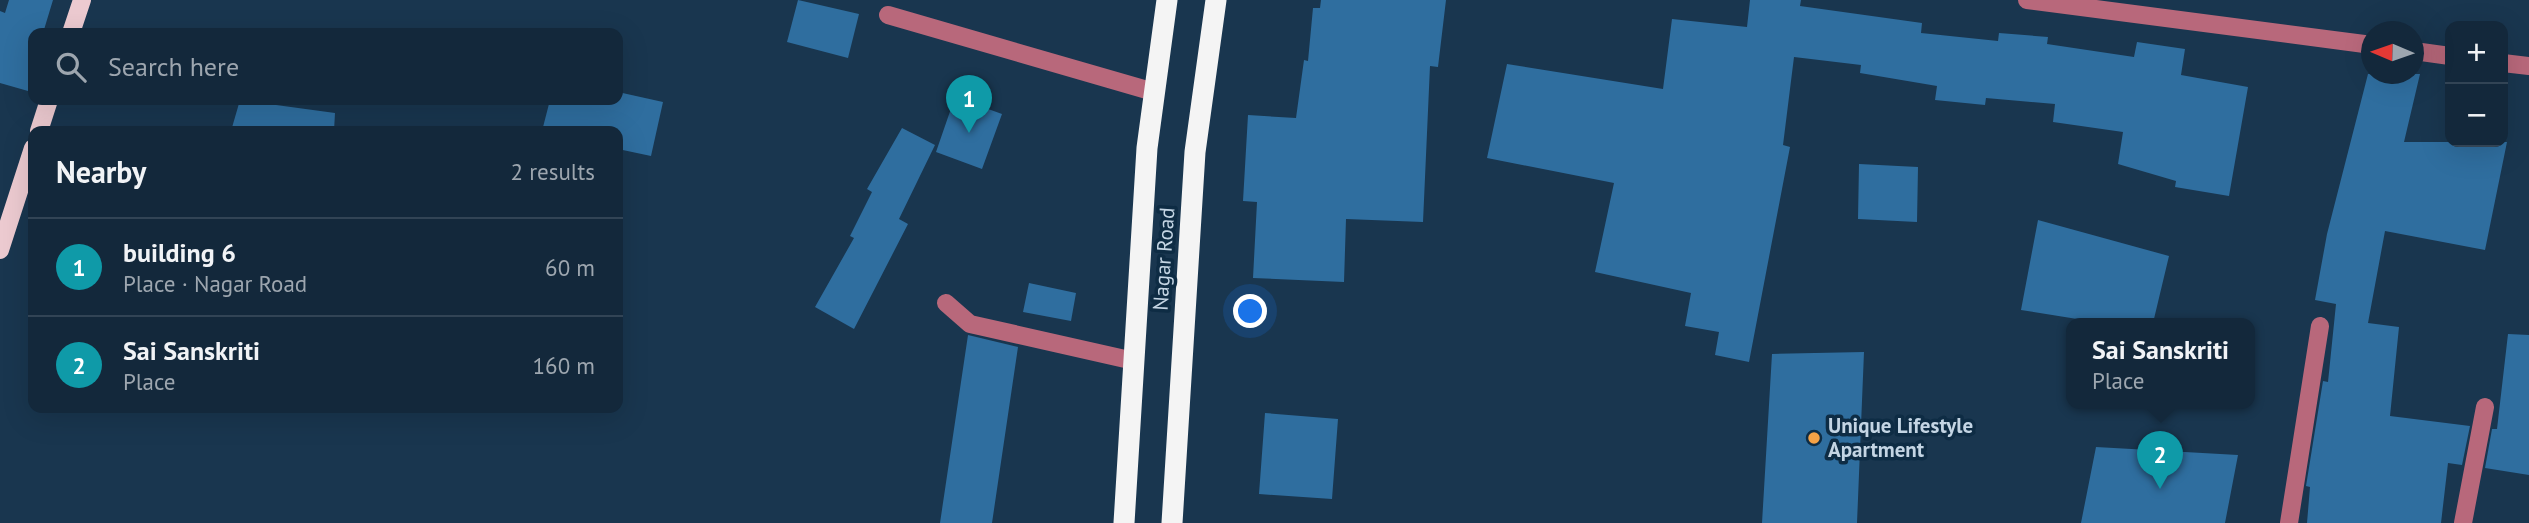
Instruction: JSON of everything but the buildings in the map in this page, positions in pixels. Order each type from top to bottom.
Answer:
[{"type":"highway","name":"Nagar Road","points":[[1124,523],[1147,148],[1167,0]]},
{"type":"highway","name":"Nagar Road","points":[[1172,523],[1195,152],[1216,0]]},
{"type":"main road","points":[[73,28],[82,0]]},
{"type":"main road","points":[[41,126],[47,105]]},
{"type":"main road","points":[[0,250],[28,163]]},
{"type":"street","points":[[2027,0],[2118,6],[2361,43]]},
{"type":"street","points":[[888,15],[1154,92]]},
{"type":"street","points":[[2424,52],[2445,55]]},
{"type":"street","points":[[2508,64],[2529,66]]},
{"type":"street","points":[[946,303],[971,324],[1134,361]]},
{"type":"street","points":[[2288,523],[2320,326]]},
{"type":"street","points":[[2463,523],[2485,407]]},
{"type":"place","name":"building 6","points":[[969,133]]},
{"type":"place","name":"Unique Lifestyle Apartment","points":[[1814,438]]},
{"type":"place","name":"Sai Sanskriti","points":[[2160,489]]}]
